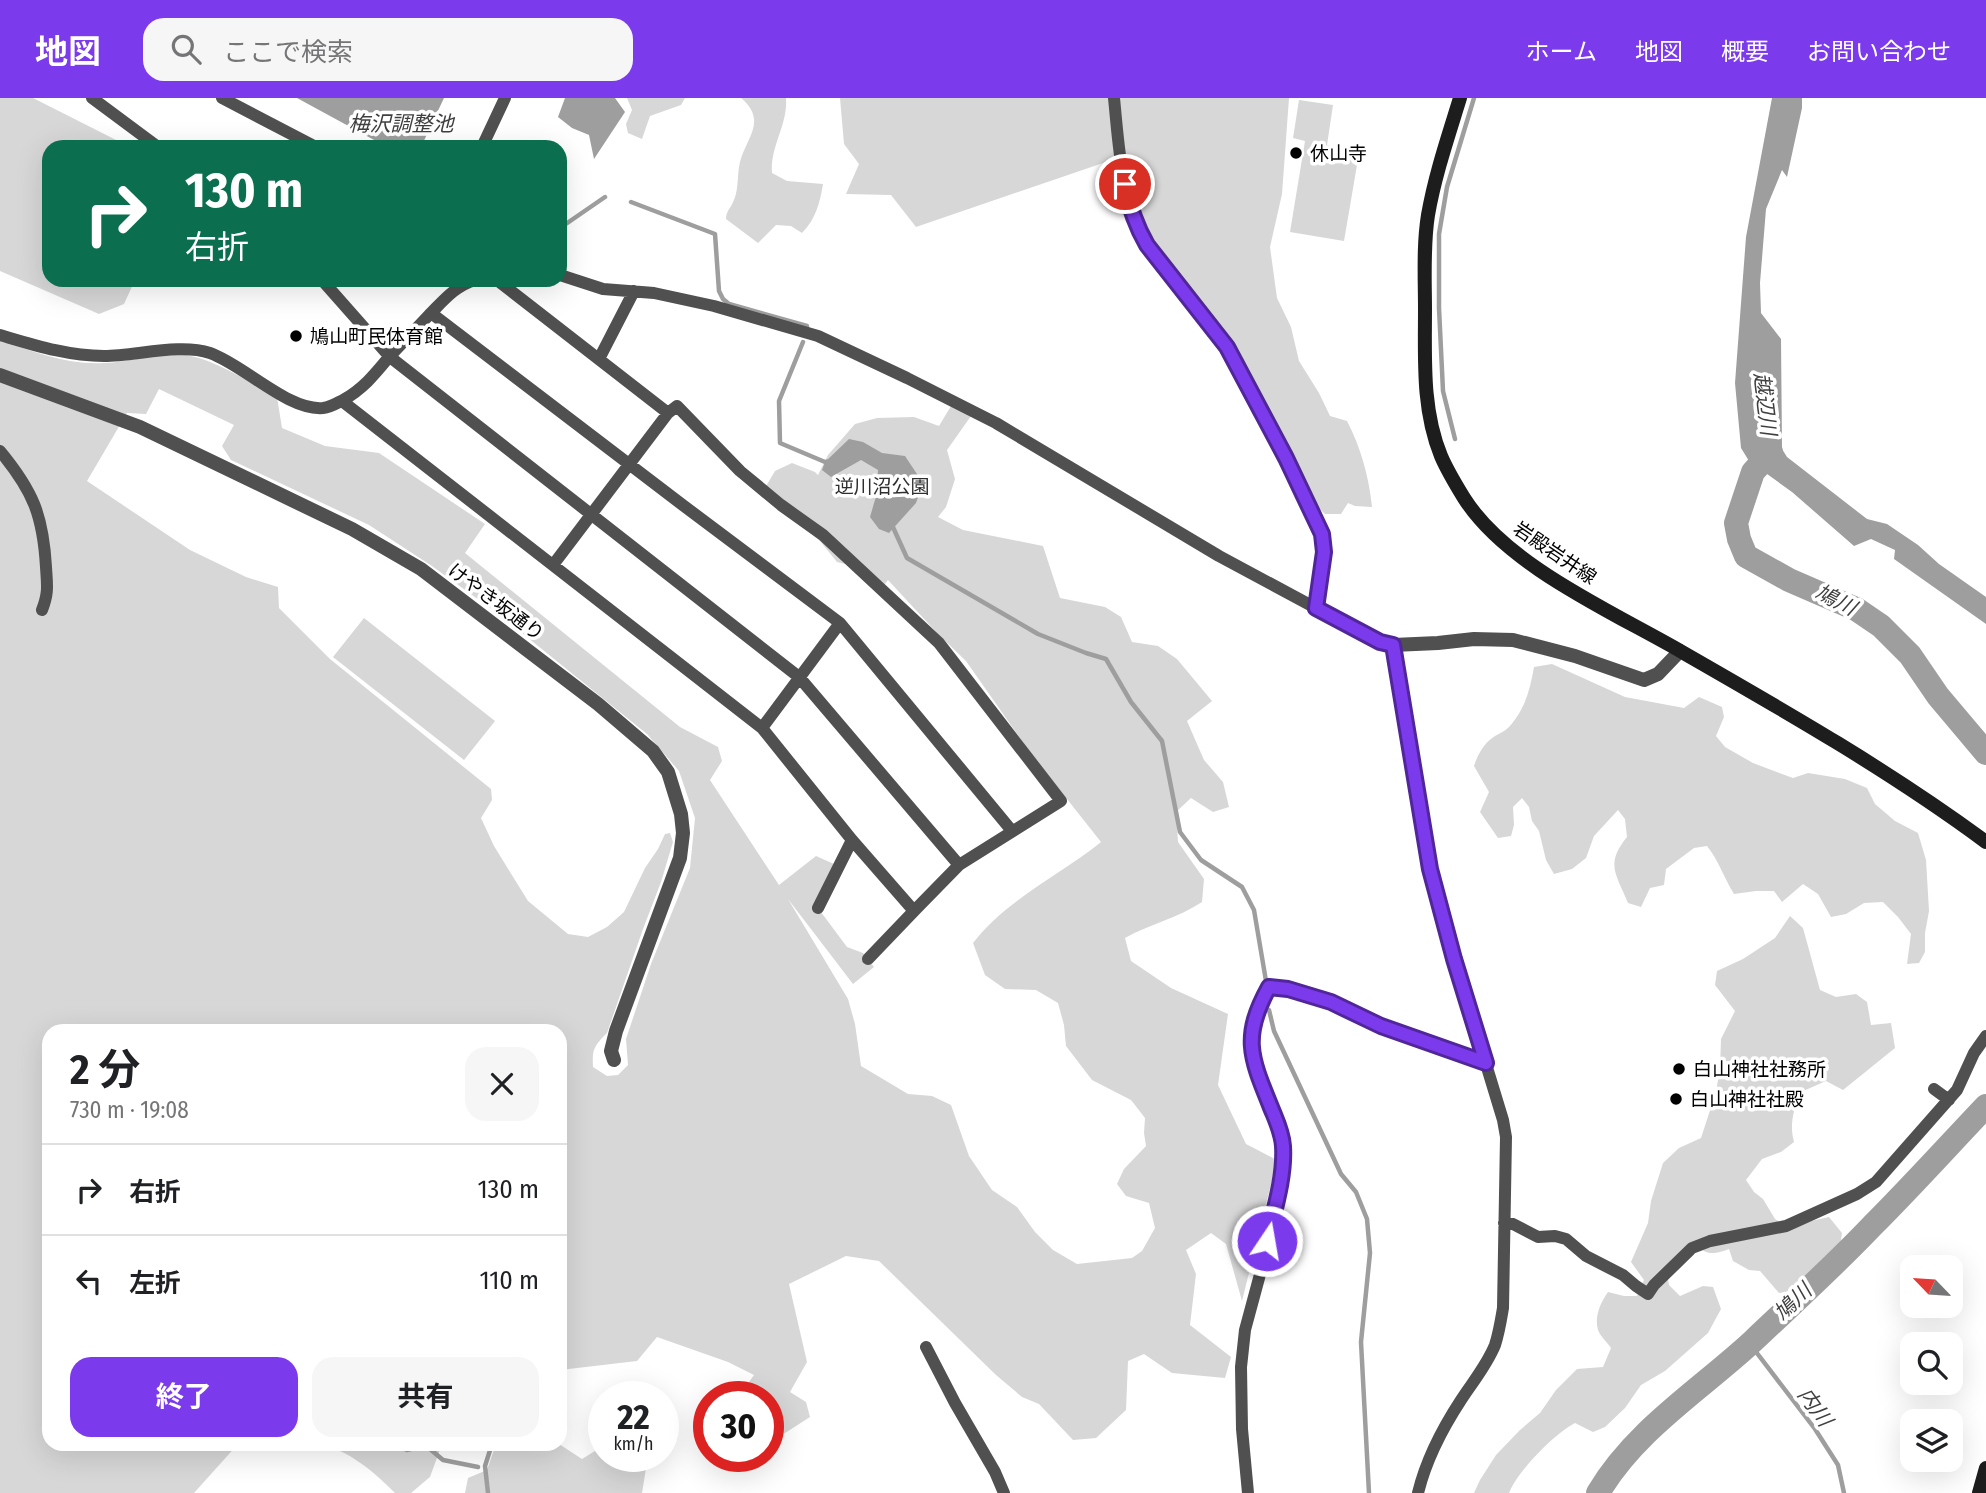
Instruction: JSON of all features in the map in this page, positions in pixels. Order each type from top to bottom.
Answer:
[{"type":"main road","name":"岩殿岩井線","points":[[1460,98],[1436,177],[1428,218],[1424,260],[1425,373],[1428,409],[1441,456],[1465,499],[1486,527],[1514,552],[1566,587],[1838,743],[1986,842]]},
{"type":"main road","points":[[1979,1493],[1986,1468]]},
{"type":"street","points":[[92,98],[149,140]]},
{"type":"street","points":[[222,98],[303,140]]},
{"type":"street","points":[[485,140],[505,98]]},
{"type":"street","points":[[1114,98],[1121,166],[1128,201],[1139,231],[1227,347],[1286,458],[1322,534],[1324,552],[1316,608]]},
{"type":"street","points":[[567,277],[603,289],[654,293],[714,306],[818,336],[996,424],[1219,556],[1380,642],[1393,645],[1474,639],[1513,640],[1575,656],[1644,680],[1658,674],[1680,651]]},
{"type":"street","points":[[327,287],[390,357],[799,677],[959,865]]},
{"type":"street","points":[[0,335],[60,352],[82,355],[103,356],[181,349],[208,352],[297,403],[321,408],[330,407],[358,392],[431,313],[460,287]]},
{"type":"street","points":[[505,287],[668,413]]},
{"type":"street","points":[[599,359],[634,292]]},
{"type":"street","points":[[431,313],[840,623],[1012,831]]},
{"type":"street","name":"けやき坂通り","points":[[0,375],[140,427],[352,529],[421,569],[598,704],[653,751],[668,772],[681,814],[683,832],[680,858],[616,1031],[611,1051],[614,1060]]},
{"type":"street","points":[[342,401],[762,728],[914,911]]},
{"type":"street","points":[[553,565],[668,413],[677,406],[758,488],[824,535],[939,642],[1061,801],[959,865],[868,959]]},
{"type":"street","points":[[0,451],[29,492],[41,519],[48,596],[42,610]]},
{"type":"street","points":[[762,728],[840,623]]},
{"type":"street","points":[[1393,645],[1430,869],[1506,1137],[1503,1308],[1494,1345],[1440,1435],[1428,1459],[1418,1493]]},
{"type":"street","points":[[818,908],[852,839]]},
{"type":"street","points":[[1248,1493],[1241,1379],[1245,1330],[1262,1267],[1283,1165],[1280,1131],[1255,1068],[1252,1048],[1257,1009],[1269,987],[1288,989],[1331,1002],[1381,1026],[1486,1063]]},
{"type":"street","points":[[1504,1223],[1513,1224],[1538,1237],[1556,1236],[1566,1239],[1586,1256],[1623,1275],[1648,1294],[1692,1248],[1730,1236],[1786,1226],[1857,1194],[1876,1182],[1957,1090],[1974,1053],[1986,1036]]},
{"type":"street","points":[[1934,1089],[1949,1100]]},
{"type":"street","points":[[926,1347],[1004,1493]]},
{"type":"green space","points":[[0,98],[33,98],[116,140],[42,140],[42,287],[132,287],[124,304],[99,314],[0,271]]},
{"type":"green space","points":[[627,98],[685,98],[681,105],[650,116],[642,139],[628,133],[626,124],[632,110]]},
{"type":"green space","points":[[741,98],[786,98],[772,173],[787,181],[823,184],[817,210],[802,233],[791,226],[776,225],[758,243],[726,219],[736,195],[740,162],[754,122],[749,106]]},
{"type":"green space","points":[[840,98],[1289,98],[1282,194],[1270,247],[1277,298],[1291,327],[1299,361],[1330,416],[1347,421],[1352,431],[1364,463],[1372,507],[1348,503],[1341,514],[1325,514],[1314,503],[1247,369],[1218,324],[1181,277],[1146,256],[1122,213],[1106,162],[916,227],[891,195],[846,194],[859,164],[844,144]]},
{"type":"green space","points":[[1299,100],[1333,105],[1327,145],[1342,148],[1357,165],[1344,241],[1290,232],[1305,141],[1293,138]]},
{"type":"green space","name":"逆川沼公園","points":[[0,340],[51,357],[77,362],[114,362],[174,354],[207,361],[277,397],[282,428],[325,446],[379,453],[485,524],[465,553],[680,727],[718,747],[722,761],[710,780],[779,885],[816,856],[834,864],[815,904],[847,947],[863,953],[874,967],[853,984],[788,899],[848,999],[855,1024],[861,1066],[908,1094],[932,1096],[951,1105],[969,1156],[992,1190],[1017,1207],[1035,1232],[1053,1250],[1077,1264],[1132,1258],[1142,1251],[1155,1228],[1149,1203],[1126,1196],[1117,1184],[1124,1169],[1146,1146],[1145,1118],[1131,1100],[1092,1080],[1066,1046],[1058,1003],[1036,990],[1005,989],[985,975],[973,943],[1001,913],[1101,842],[1029,751],[966,661],[888,580],[885,584],[869,570],[837,562],[820,541],[762,493],[775,471],[792,463],[818,475],[828,455],[855,424],[877,418],[914,417],[939,426],[951,406],[971,416],[947,450],[955,479],[946,507],[938,517],[963,530],[1043,546],[1060,598],[1105,607],[1121,617],[1132,642],[1158,646],[1177,659],[1212,701],[1187,721],[1204,760],[1223,782],[1229,807],[1213,812],[1191,798],[1176,812],[1178,842],[1204,879],[1202,902],[1125,938],[1131,961],[1171,988],[1228,1014],[1218,1085],[1246,1144],[1277,1160],[1242,1301],[1226,1244],[1211,1233],[1186,1250],[1196,1274],[1190,1325],[1231,1357],[1225,1378],[1172,1373],[1144,1354],[1128,1361],[1126,1410],[1096,1438],[1073,1440],[1039,1404],[1022,1397],[996,1375],[879,1261],[846,1256],[789,1284],[807,1362],[790,1392],[806,1402],[810,1417],[784,1434],[784,1381],[750,1381],[754,1375],[728,1362],[657,1337],[637,1361],[567,1369],[567,1024],[42,1024],[42,1451],[232,1451],[194,1493],[0,1493]],"holes":[[[159,389],[234,425],[222,446],[231,460],[369,525],[432,566],[497,613],[647,734],[679,771],[695,818],[690,868],[651,964],[626,1039],[628,1065],[618,1075],[607,1076],[593,1067],[594,1052],[607,1033],[661,882],[673,842],[670,833],[665,834],[645,868],[624,912],[607,927],[588,937],[568,934],[528,901],[494,846],[481,818],[492,800],[491,789],[330,659],[279,608],[278,587],[246,577],[190,550],[87,481],[127,413],[146,414]]]},
{"type":"green space","points":[[364,618],[495,721],[464,760],[333,657]]},
{"type":"green space","points":[[1552,664],[1625,697],[1684,708],[1699,697],[1722,707],[1724,717],[1716,736],[1725,747],[1753,763],[1793,778],[1808,773],[1845,779],[1867,788],[1875,804],[1895,821],[1918,833],[1926,860],[1929,911],[1925,952],[1919,963],[1907,964],[1911,934],[1883,902],[1864,903],[1846,914],[1831,917],[1818,894],[1803,884],[1782,902],[1774,891],[1734,894],[1707,846],[1694,848],[1666,869],[1664,885],[1650,888],[1641,907],[1628,903],[1614,862],[1627,837],[1625,819],[1618,810],[1594,836],[1586,858],[1572,869],[1554,874],[1546,860],[1539,831],[1532,821],[1529,807],[1522,798],[1513,807],[1514,825],[1511,836],[1498,838],[1480,812],[1489,792],[1474,766],[1485,745],[1509,727],[1519,713],[1529,691],[1534,667]]},
{"type":"green space","points":[[1790,916],[1803,928],[1820,990],[1836,997],[1856,994],[1867,1002],[1871,1025],[1891,1023],[1895,1048],[1843,1090],[1826,1081],[1801,1092],[1793,1116],[1794,1142],[1781,1152],[1762,1159],[1746,1180],[1763,1199],[1775,1219],[1791,1229],[1806,1222],[1829,1217],[1842,1233],[1840,1247],[1794,1291],[1779,1293],[1760,1271],[1749,1270],[1733,1261],[1729,1249],[1709,1253],[1691,1243],[1666,1267],[1669,1285],[1680,1296],[1703,1286],[1713,1287],[1721,1309],[1708,1333],[1665,1371],[1641,1385],[1625,1408],[1605,1427],[1593,1432],[1575,1423],[1557,1435],[1528,1464],[1509,1493],[1474,1493],[1496,1455],[1540,1413],[1556,1390],[1577,1369],[1603,1367],[1611,1348],[1598,1330],[1597,1320],[1601,1305],[1608,1292],[1637,1296],[1644,1280],[1631,1262],[1648,1223],[1651,1201],[1663,1163],[1679,1148],[1701,1138],[1716,1092],[1721,1039],[1735,1011],[1715,985],[1717,971],[1743,959],[1775,938]]},
{"type":"green space","points":[[567,1449],[582,1459],[588,1455],[588,1472],[645,1472],[642,1493],[465,1493],[468,1478],[487,1470],[494,1451]]},
{"type":"green space","points":[[341,1451],[439,1451],[430,1477],[411,1493],[395,1493]]},
{"type":"water","name":"梅沢調整池","points":[[297,98],[444,98],[424,140],[374,140]]},
{"type":"water","points":[[565,98],[615,98],[625,112],[594,159],[589,135],[572,128],[558,117]]},
{"type":"water","name":"越辺川","points":[[1772,98],[1802,98],[1787,177],[1782,170],[1766,209],[1760,283],[1761,313],[1781,339],[1782,449],[1787,457],[1867,519],[1887,524],[1986,597],[1986,624],[1894,559],[1895,550],[1871,539],[1854,546],[1792,492],[1749,461],[1741,448],[1735,383],[1746,237]]},
{"type":"water","points":[[849,439],[863,442],[882,453],[905,456],[923,483],[916,503],[889,533],[879,529],[870,517],[877,493],[878,470],[861,460],[831,477],[822,470],[825,462]]},
{"type":"waterway","points":[[1455,439],[1443,391],[1439,234],[1447,187],[1474,98]]},
{"type":"waterway","points":[[567,223],[605,197]]},
{"type":"waterway","points":[[631,202],[715,234],[719,291],[729,304],[807,326],[807,330]]},
{"type":"waterway","points":[[803,342],[779,401],[780,443],[825,462],[831,461]]},
{"type":"waterway","name":"鳩川","points":[[1771,452],[1753,472],[1736,523],[1746,556],[1789,580],[1856,609],[1881,626],[1910,655],[1938,696],[1986,753]]},
{"type":"waterway","points":[[892,525],[907,558],[1038,634],[1106,659],[1131,702],[1162,741],[1180,832],[1201,860],[1242,887],[1254,910],[1266,981]]},
{"type":"waterway","points":[[1269,1010],[1274,1031],[1341,1174],[1356,1192],[1367,1219],[1370,1253],[1361,1342],[1369,1493]]},
{"type":"waterway","name":"鳩川","points":[[1598,1493],[1613,1470],[1649,1430],[1733,1359],[1828,1270],[1986,1106]]},
{"type":"waterway","name":"内川","points":[[1750,1344],[1815,1429],[1838,1465],[1844,1493]]},
{"type":"waterway","points":[[432,1451],[443,1460],[478,1467]]},
{"type":"waterway","points":[[488,1493],[485,1466],[490,1451]]},
{"type":"place","name":"休山寺","points":[[1296,153]]},
{"type":"place","name":"鳩山町民体育館","points":[[296,336]]},
{"type":"place","name":"白山神社社務所","points":[[1679,1069]]},
{"type":"place","name":"白山神社社殿","points":[[1676,1099]]},
{"type":"route","points":[[1125,184],[1139,231],[1227,347],[1286,458],[1322,534],[1324,552],[1316,608],[1380,642],[1393,645],[1430,869],[1486,1063],[1381,1026],[1331,1002],[1288,989],[1269,987],[1257,1009],[1252,1048],[1255,1068],[1283,1145],[1283,1165],[1267,1241]]}]
